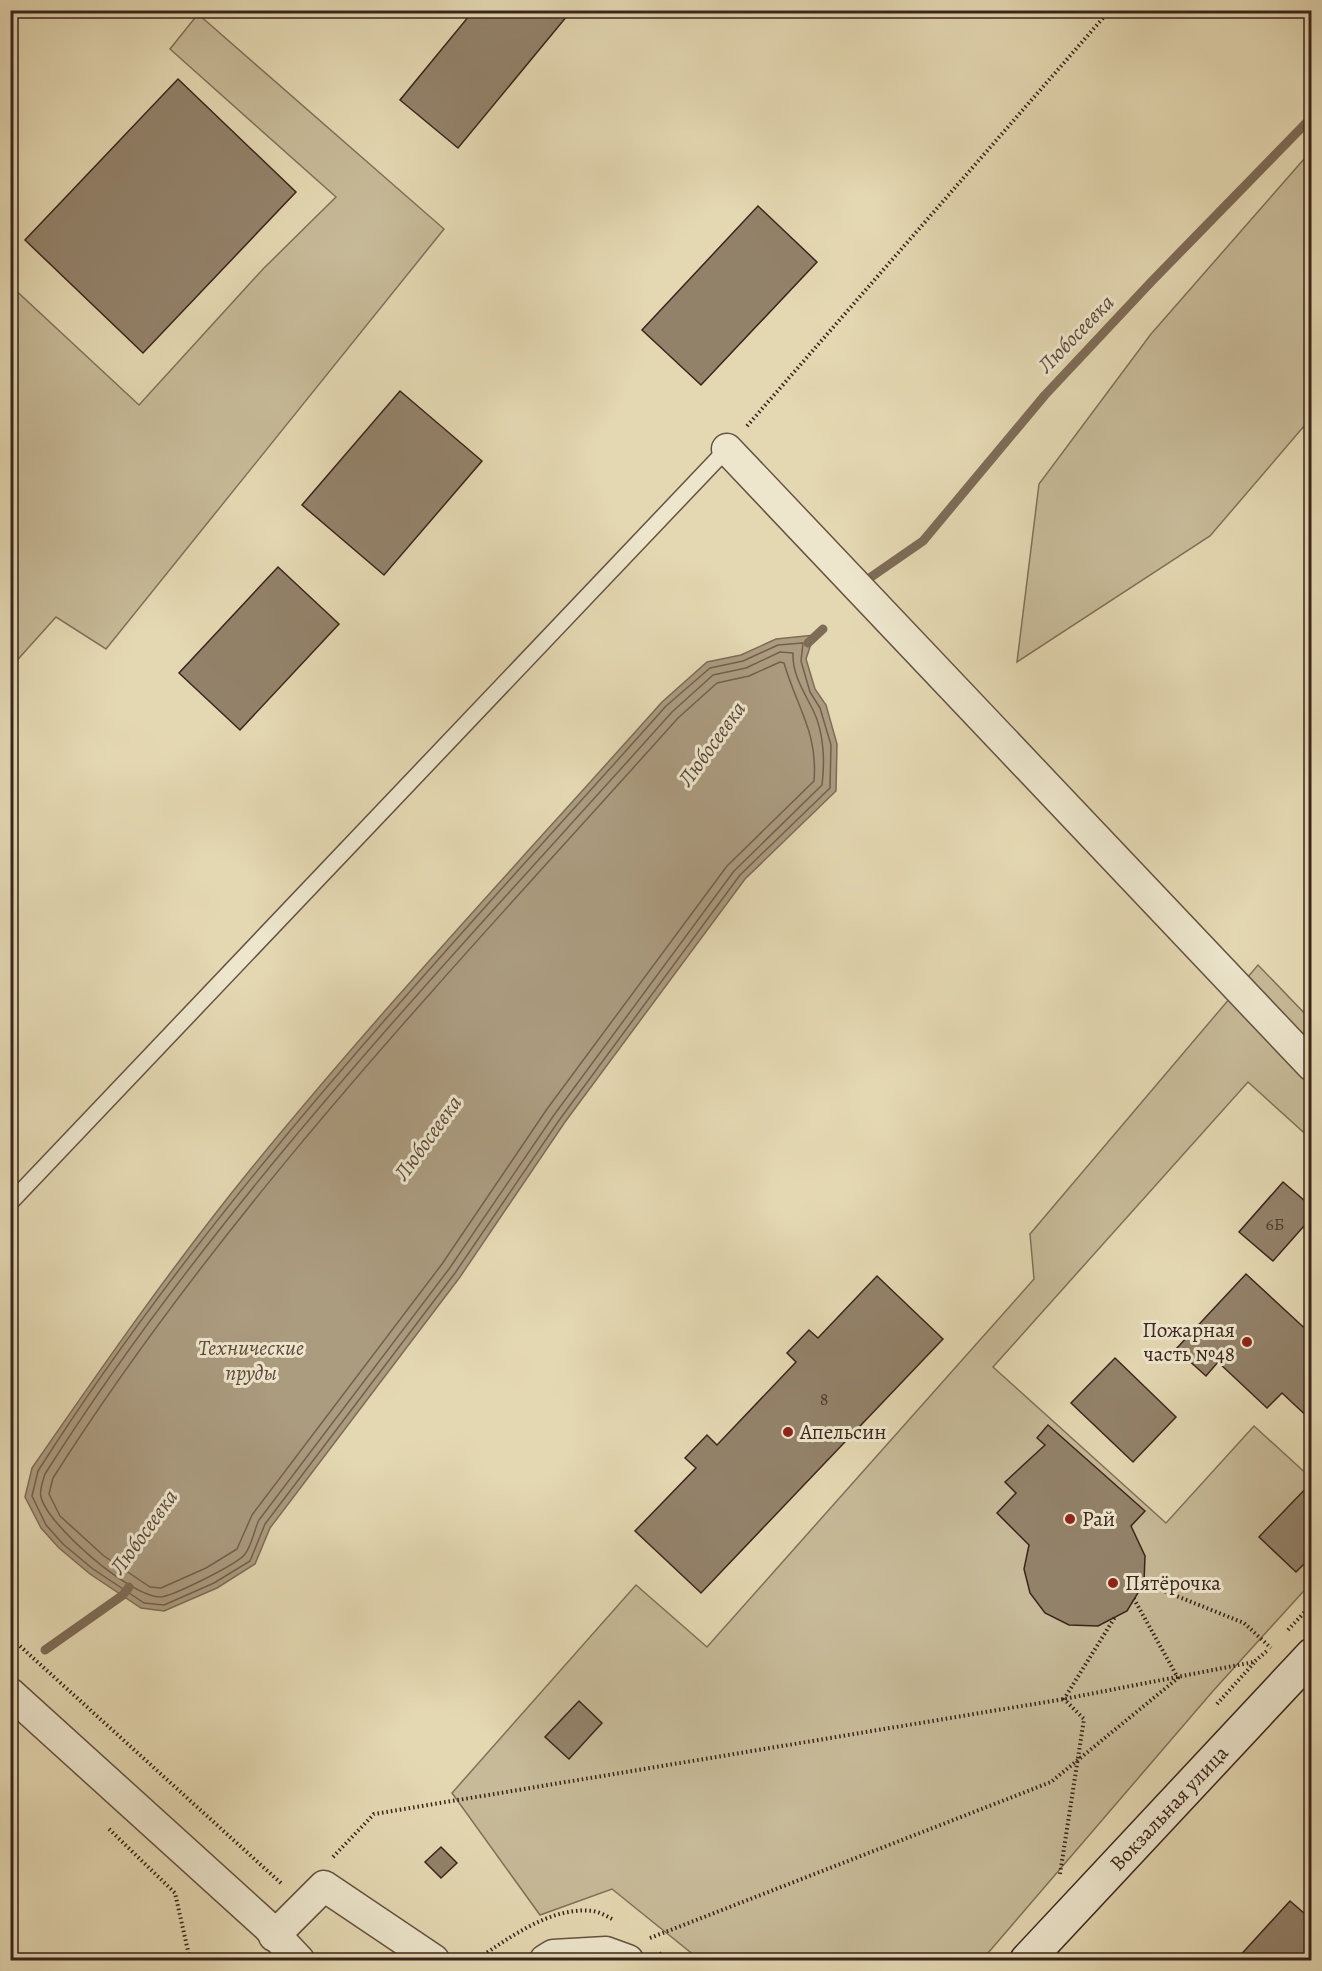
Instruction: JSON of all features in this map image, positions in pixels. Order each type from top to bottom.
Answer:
[{"type":"street","points":[[727,449],[1311,1066]]},
{"type":"street","name":"Вокзальная улица","points":[[1028,1960],[1311,1656]]},
{"type":"street","points":[[10,1693],[299,1960]]},
{"type":"street","points":[[274,1936],[324,1886],[434,1960]]},
{"type":"street","points":[[545,1960],[553,1955],[636,1951]]},
{"type":"lane","points":[[10,1203],[727,449]]},
{"type":"path","points":[[727,449],[1110,10]]},
{"type":"path","points":[[1144,1583],[1244,1623],[1271,1648]]},
{"type":"path","points":[[1134,1599],[1178,1678]]},
{"type":"path","points":[[1286,1632],[1311,1604]]},
{"type":"path","points":[[1064,1699],[1115,1617]]},
{"type":"path","points":[[10,1637],[287,1889]]},
{"type":"path","points":[[374,1814],[1178,1678],[1254,1662],[1278,1640]]},
{"type":"path","points":[[636,1951],[1051,1782],[1178,1678]]},
{"type":"path","points":[[1059,1882],[1084,1719],[1064,1699]]},
{"type":"path","points":[[103,1823],[175,1893],[190,1960]]},
{"type":"shaded area","points":[[198,14],[444,229],[106,649],[56,617],[11,667],[11,286],[139,405],[263,269],[336,197],[170,49]]},
{"type":"shaded area","points":[[1311,151],[1311,418],[1210,536],[1017,662],[1039,484],[1151,334]]},
{"type":"shaded area","points":[[1258,965],[1311,1020],[1311,1139],[1248,1082],[993,1367],[1166,1523],[1254,1426],[1311,1478],[1311,1583],[1213,1691],[982,1960],[700,1960],[612,1889],[540,1915],[452,1793],[636,1585],[707,1647],[1034,1279],[1030,1234]]},
{"type":"water","name":"Технические пруды","points":[[814,635],[806,659],[815,689],[826,705],[837,744],[836,791],[745,879],[565,1122],[460,1277],[270,1528],[255,1564],[217,1588],[164,1611],[141,1608],[90,1574],[59,1548],[41,1528],[25,1497],[32,1468],[138,1317],[221,1206],[350,1051],[662,702],[707,662],[741,655],[776,639]]},
{"type":"building","points":[[474,10],[572,10],[458,148],[400,100]]},
{"type":"building","points":[[178,79],[296,192],[143,353],[25,240]]},
{"type":"building","points":[[758,206],[817,262],[701,385],[642,330]]},
{"type":"building","points":[[400,391],[482,461],[384,575],[302,505]]},
{"type":"building","points":[[278,567],[339,624],[240,730],[179,673]]},
{"type":"building","points":[[1283,1182],[1312,1207],[1312,1217],[1273,1261],[1239,1232]]},
{"type":"building","name":"Пожарная часть №48","points":[[1246,1274],[1312,1335],[1312,1421],[1282,1393],[1267,1408],[1218,1362],[1206,1376],[1176,1349]]},
{"type":"building","points":[[877,1276],[943,1339],[701,1593],[635,1531],[696,1468],[685,1458],[707,1435],[717,1445],[796,1362],[787,1353],[809,1330],[818,1338]]},
{"type":"building","points":[[1115,1358],[1176,1417],[1133,1462],[1071,1403]]},
{"type":"building","name":"Рай","points":[[1048,1425],[1145,1511],[1131,1526],[1145,1556],[1144,1583],[1127,1611],[1098,1626],[1069,1625],[1045,1613],[1030,1593],[1024,1569],[1029,1545],[997,1513],[1016,1493],[1005,1482],[1045,1445],[1037,1438]]},
{"type":"building","points":[[1312,1482],[1312,1556],[1296,1572],[1259,1537]]},
{"type":"building","points":[[579,1701],[602,1723],[569,1759],[545,1737]]},
{"type":"building","points":[[441,1847],[457,1863],[441,1878],[425,1862]]},
{"type":"building","points":[[1290,1901],[1312,1920],[1312,1960],[1236,1960]]},
{"type":"waterway","name":"Любосеевка","points":[[871,577],[923,541],[1045,395],[1312,117]]},
{"type":"waterway","name":"Любосеевка","points":[[808,643],[823,629]]},
{"type":"waterway","name":"Любосеевка","points":[[45,1650],[123,1595],[129,1587]]},
{"type":"place","name":"Пожарная часть №48","points":[[1247,1342]]},
{"type":"place","name":"Апельсин","points":[[788,1432]]},
{"type":"place","name":"Рай","points":[[1070,1519]]},
{"type":"place","name":"Пятёрочка","points":[[1113,1583]]}]
